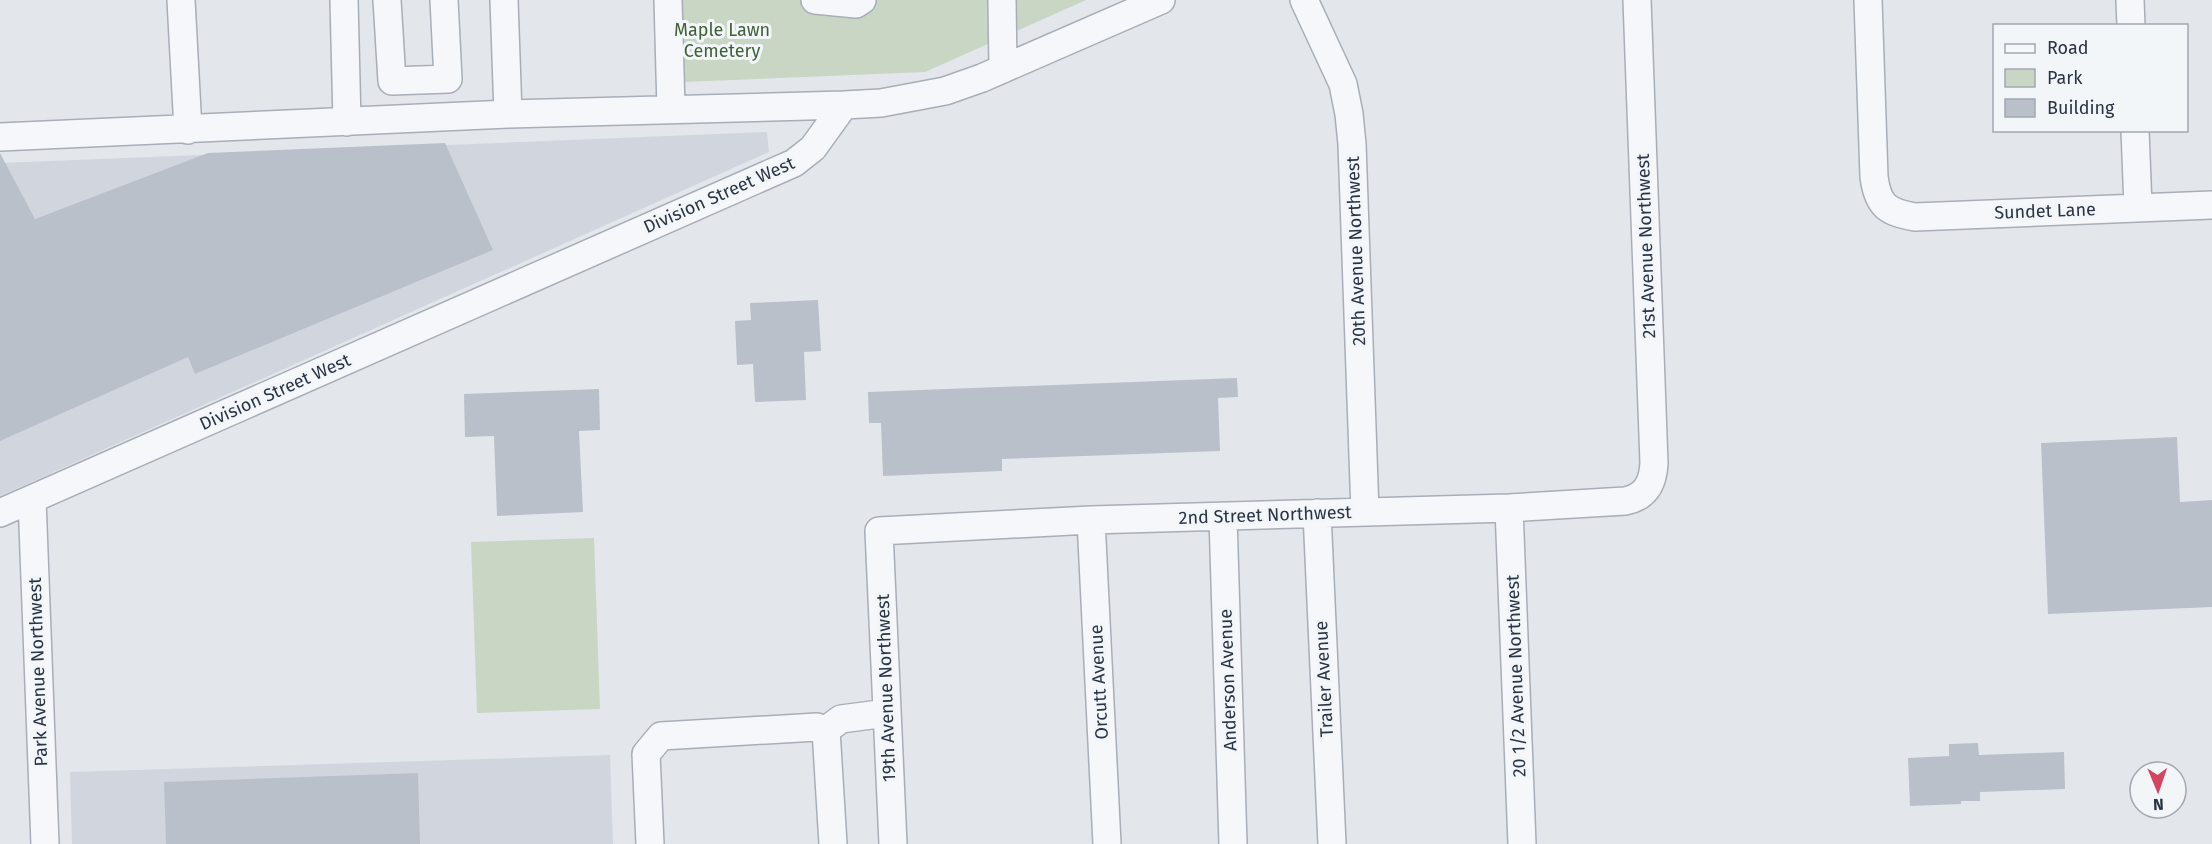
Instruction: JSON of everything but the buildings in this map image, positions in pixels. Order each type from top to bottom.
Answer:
[{"type":"street","points":[[181,0],[188,130]]},
{"type":"street","points":[[344,0],[347,122]]},
{"type":"street","points":[[387,0],[392,81],[448,79],[444,0]]},
{"type":"street","points":[[504,0],[508,114]]},
{"type":"street","points":[[668,0],[671,109]]},
{"type":"street","points":[[815,0],[856,4],[862,0]]},
{"type":"street","points":[[992,74],[1002,0]]},
{"type":"street","points":[[0,137],[508,114],[844,105],[909,98],[945,91],[992,74],[1161,0]]},
{"type":"street","name":"20th Avenue Northwest","points":[[1304,0],[1343,84],[1349,114],[1365,512]]},
{"type":"street","name":"21st Avenue Northwest","points":[[1637,0],[1654,463],[1653,478],[1647,490]]},
{"type":"street","name":"Sundet Lane","points":[[1868,0],[1874,177],[1876,192],[1882,203],[1896,213],[1915,217],[2212,205]]},
{"type":"street","points":[[2130,0],[2131,24]]},
{"type":"street","name":"Division Street West","points":[[0,513],[794,163],[813,148],[844,105]]},
{"type":"street","points":[[2135,132],[2138,207]]},
{"type":"street","name":"2nd Street Northwest","points":[[879,531],[1091,520],[1509,508],[1625,501],[1636,499],[1647,490]]},
{"type":"street","name":"Park Avenue Northwest","points":[[32,499],[45,844]]},
{"type":"street","name":"20 1/2 Avenue Northwest","points":[[1509,508],[1522,844]]},
{"type":"street","name":"Trailer Avenue","points":[[1317,513],[1332,844]]},
{"type":"street","name":"Anderson Avenue","points":[[1223,517],[1233,844]]},
{"type":"street","name":"Orcutt Avenue","points":[[1091,520],[1107,844]]},
{"type":"street","name":"19th Avenue Northwest","points":[[879,531],[892,844]]},
{"type":"street","points":[[826,730],[842,719],[887,713]]},
{"type":"street","points":[[650,844],[646,754],[661,736],[817,727],[826,730]]},
{"type":"street","points":[[826,730],[833,844]]},
{"type":"shaded area","points":[[767,132],[769,152],[0,496],[0,163]]},
{"type":"shaded area","points":[[610,755],[613,844],[72,844],[70,772]]},
{"type":"green space","name":"Maple Lawn Cemetery","points":[[680,0],[1086,0],[925,72],[683,82]]},
{"type":"green space","points":[[594,538],[600,709],[477,713],[471,542]]}]
